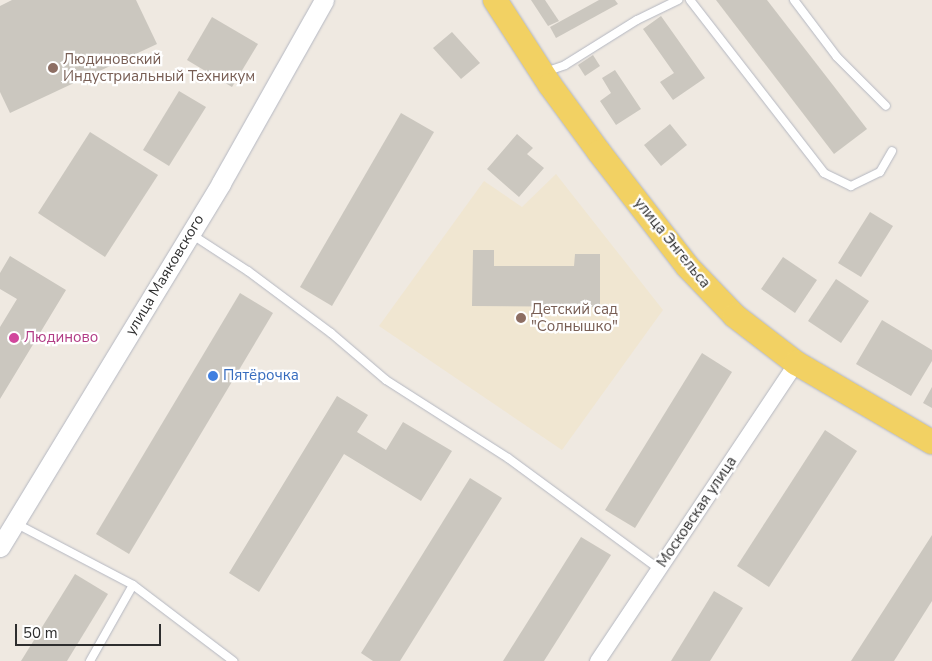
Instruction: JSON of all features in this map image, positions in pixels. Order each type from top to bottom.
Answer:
[{"type":"main road","name":"улица Энгельса","points":[[495,0],[555,93],[687,266],[735,316],[796,363],[932,442]]},
{"type":"street","name":"улица Маяковского","points":[[5,536],[190,234],[324,0]]},
{"type":"street","name":"Московская улица","points":[[598,661],[796,363]]},
{"type":"lane","points":[[543,73],[564,65],[637,20],[678,0]]},
{"type":"lane","points":[[690,0],[824,173],[851,186],[880,172],[892,151]]},
{"type":"lane","points":[[794,0],[837,57],[886,106]]},
{"type":"lane","points":[[190,234],[248,271],[331,333],[386,380],[508,458],[659,569]]},
{"type":"lane","points":[[5,536],[133,585],[233,661]]},
{"type":"lane","points":[[90,661],[133,585]]},
{"type":"shaded area","name":"Детский сад \"Солнышко\"","points":[[556,174],[663,310],[562,450],[379,326],[484,181],[522,207]]},
{"type":"building","name":"Людиновский Индустриальный Техникум","points":[[12,0],[136,0],[157,44],[10,113],[0,92],[0,6]]},
{"type":"building","points":[[531,0],[545,0],[559,21],[548,26]]},
{"type":"building","points":[[599,0],[615,0],[618,4],[556,38],[550,27]]},
{"type":"building","points":[[716,0],[767,0],[867,129],[834,154]]},
{"type":"building","points":[[661,16],[705,78],[673,100],[660,82],[674,73],[643,29]]},
{"type":"building","points":[[212,17],[258,44],[232,87],[187,60]]},
{"type":"building","points":[[452,32],[480,63],[461,79],[433,48]]},
{"type":"building","points":[[593,55],[600,66],[585,76],[578,65]]},
{"type":"building","points":[[615,70],[641,109],[616,125],[600,101],[611,93],[602,78]]},
{"type":"building","points":[[179,91],[206,107],[169,166],[143,150]]},
{"type":"building","points":[[401,113],[434,132],[332,306],[300,287]]},
{"type":"building","points":[[670,124],[687,145],[661,166],[644,145]]},
{"type":"building","points":[[90,132],[158,175],[105,257],[38,213]]},
{"type":"building","points":[[517,134],[533,148],[527,154],[544,168],[519,197],[487,169]]},
{"type":"building","points":[[870,212],[893,226],[861,277],[838,263]]},
{"type":"building","points":[[473,250],[494,250],[494,266],[574,266],[575,254],[600,254],[600,307],[472,306]]},
{"type":"building","points":[[10,256],[66,290],[0,399],[0,327],[17,299],[0,289],[0,273]]},
{"type":"building","points":[[783,257],[817,280],[795,313],[761,289]]},
{"type":"building","points":[[836,279],[869,301],[841,343],[808,321]]},
{"type":"building","points":[[240,293],[273,313],[129,554],[96,534]]},
{"type":"building","points":[[882,320],[932,350],[932,361],[911,396],[856,364]]},
{"type":"building","points":[[702,353],[732,372],[635,528],[605,510]]},
{"type":"building","points":[[932,387],[932,408],[923,403]]},
{"type":"building","points":[[337,396],[368,415],[357,432],[386,450],[403,422],[452,451],[421,501],[344,454],[259,592],[229,573]]},
{"type":"building","points":[[825,430],[857,451],[769,587],[737,566]]},
{"type":"building","points":[[470,478],[502,498],[400,661],[373,661],[361,653]]},
{"type":"building","points":[[932,535],[932,601],[894,661],[851,661]]},
{"type":"building","points":[[581,537],[611,555],[544,661],[503,661]]},
{"type":"building","points":[[75,574],[108,594],[67,661],[21,661]]},
{"type":"building","points":[[714,591],[743,608],[710,661],[671,661]]},
{"type":"place","name":"Людиновский Индустриальный Техникум","points":[[53,68]]},
{"type":"place","name":"Детский сад \"Солнышко\"","points":[[521,318]]},
{"type":"place","name":"Людиново","points":[[14,338]]},
{"type":"place","name":"Пятёрочка","points":[[213,376]]}]
